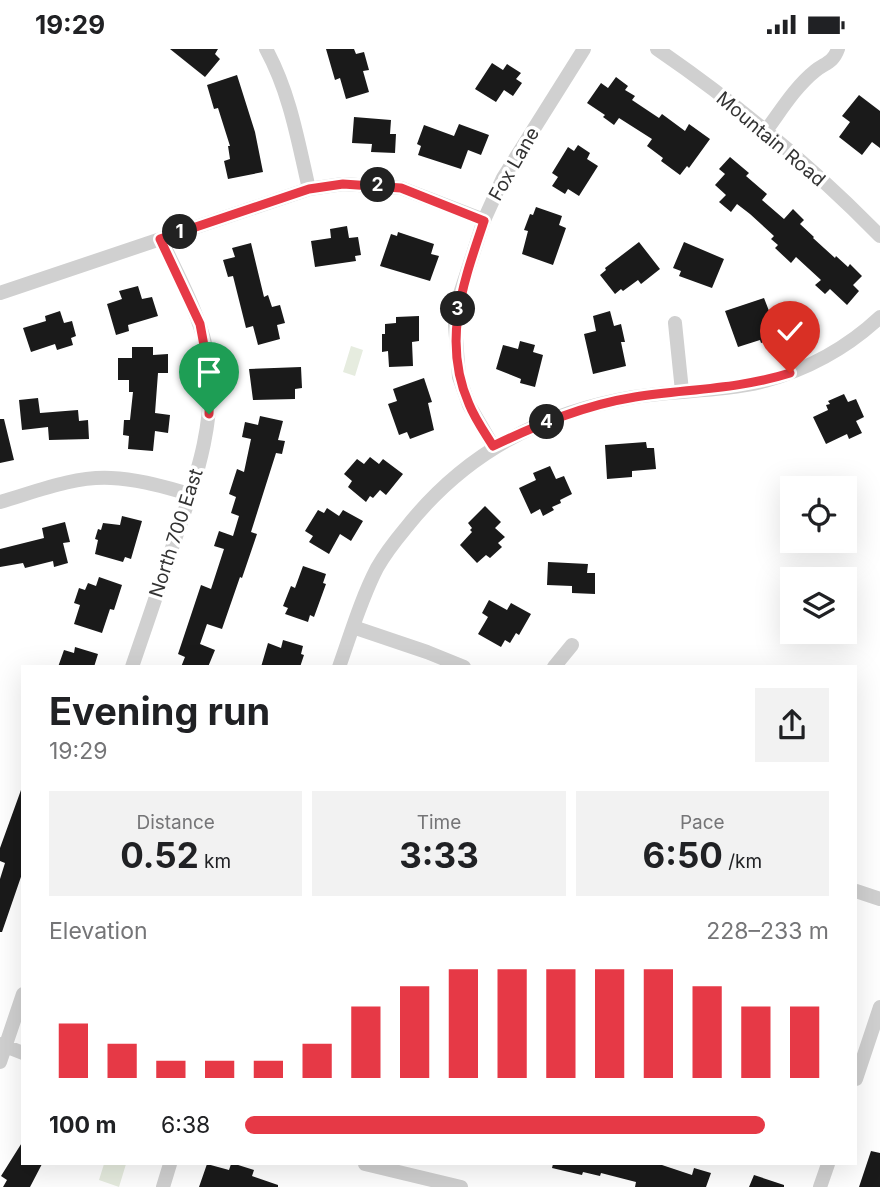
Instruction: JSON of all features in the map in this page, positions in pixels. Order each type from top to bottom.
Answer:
[{"type":"street","points":[[266,49],[289,102],[309,189]]},
{"type":"street","name":"Fox Lane","points":[[493,446],[469,405],[459,377],[455,325],[460,294],[484,221],[503,178],[584,49]]},
{"type":"street","name":"Mountain Road","points":[[657,49],[693,74],[765,132],[845,200],[880,236]]},
{"type":"street","points":[[765,132],[805,81],[817,69],[827,66],[838,49]]},
{"type":"street","points":[[0,293],[309,189],[343,184],[401,188],[484,221]]},
{"type":"street","name":"North 700 East","points":[[133,665],[190,495],[204,446],[209,414],[210,378],[200,324],[160,239]]},
{"type":"street","points":[[340,665],[369,585],[395,541],[441,489],[463,468],[493,446],[559,417],[592,406],[633,397],[755,383],[790,373],[838,349],[880,317]]},
{"type":"street","points":[[675,323],[682,391]]},
{"type":"street","points":[[0,502],[58,485],[110,478],[154,485],[190,495]]},
{"type":"street","points":[[353,627],[458,665]]},
{"type":"street","points":[[556,665],[572,645]]},
{"type":"street","points":[[857,891],[880,899]]},
{"type":"street","points":[[0,1062],[3,1045],[21,999]]},
{"type":"street","points":[[857,1077],[880,1007]]},
{"type":"street","points":[[3,1045],[21,1052]]},
{"type":"street","points":[[163,1187],[170,1165]]},
{"type":"street","points":[[373,1165],[404,1169],[461,1187]]},
{"type":"street","points":[[820,1187],[828,1165]]},
{"type":"shaded area","points":[[351,346],[363,350],[355,376],[343,372]]},
{"type":"shaded area","points":[[104,1165],[126,1165],[119,1187],[99,1180]]},
{"type":"building","points":[[170,49],[218,49],[215,54],[220,59],[205,77]]},
{"type":"building","points":[[326,49],[354,49],[356,54],[364,52],[369,70],[363,71],[369,92],[346,99],[340,78],[335,80]]},
{"type":"building","points":[[492,63],[503,70],[507,64],[521,73],[516,79],[522,83],[513,96],[504,90],[496,102],[475,89]]},
{"type":"building","points":[[237,75],[255,132],[263,172],[228,179],[224,161],[230,159],[230,146],[218,108],[214,109],[207,85]]},
{"type":"building","points":[[616,77],[628,86],[625,90],[635,96],[632,100],[659,118],[662,114],[685,131],[689,124],[710,139],[689,168],[687,166],[680,175],[647,146],[652,139],[619,118],[614,125],[587,103],[601,83],[608,88]]},
{"type":"building","points":[[859,95],[880,111],[880,148],[872,142],[862,155],[839,137],[850,122],[842,116]]},
{"type":"building","points":[[354,117],[391,120],[390,134],[396,134],[395,153],[371,152],[372,144],[352,143]]},
{"type":"building","points":[[459,124],[489,135],[481,155],[468,150],[461,169],[418,155],[421,146],[417,144],[424,125],[454,136]]},
{"type":"building","points":[[578,145],[590,153],[587,159],[598,166],[579,196],[568,189],[565,194],[552,186],[558,177],[552,173],[568,147],[574,151]]},
{"type":"building","points":[[730,157],[749,173],[746,176],[767,194],[762,200],[784,219],[793,209],[804,220],[800,224],[813,238],[835,258],[836,256],[848,267],[850,264],[862,276],[853,285],[859,291],[847,305],[830,289],[825,294],[815,285],[821,280],[796,257],[791,263],[775,248],[778,245],[771,239],[774,236],[750,214],[737,204],[731,212],[719,202],[726,195],[715,185],[725,174],[719,169]]},
{"type":"building","points":[[536,207],[562,216],[559,225],[566,228],[553,265],[522,254],[528,231],[524,230]]},
{"type":"building","points":[[347,226],[349,238],[358,237],[361,255],[355,256],[356,261],[315,267],[311,241],[331,238],[330,229]]},
{"type":"building","points":[[398,232],[434,244],[431,254],[439,256],[430,281],[380,266],[391,234],[397,236]]},
{"type":"building","points":[[639,242],[660,269],[641,284],[638,280],[615,294],[600,275],[605,268]]},
{"type":"building","points":[[684,242],[724,259],[712,288],[679,276],[681,271],[673,268]]},
{"type":"building","points":[[251,243],[264,297],[268,295],[272,307],[280,305],[285,323],[277,325],[280,339],[258,345],[253,326],[246,328],[233,276],[228,277],[223,260],[235,257],[232,248]]},
{"type":"building","points":[[138,286],[142,299],[152,297],[158,316],[128,325],[129,331],[116,335],[107,304],[122,299],[119,291]]},
{"type":"building","points":[[764,298],[771,316],[778,314],[786,335],[738,347],[725,311]]},
{"type":"building","points":[[60,311],[64,323],[72,321],[76,336],[71,338],[73,345],[57,350],[55,344],[31,352],[23,328],[46,321],[45,316]]},
{"type":"building","points":[[610,311],[614,326],[621,324],[625,342],[621,342],[626,366],[593,374],[584,334],[596,331],[593,316]]},
{"type":"building","points":[[419,316],[419,341],[412,342],[413,366],[389,367],[388,351],[382,352],[385,324],[396,323],[396,317]]},
{"type":"building","points":[[520,341],[535,345],[533,352],[543,355],[535,387],[520,383],[521,379],[496,369],[503,345],[518,349]]},
{"type":"building","points":[[132,347],[153,347],[153,355],[168,354],[168,373],[158,373],[155,413],[170,415],[168,433],[155,431],[153,451],[128,449],[129,436],[123,435],[124,420],[130,420],[133,392],[129,392],[129,380],[118,380],[118,358],[132,358]]},
{"type":"building","points":[[301,367],[302,388],[295,389],[295,399],[253,400],[249,369]]},
{"type":"building","points":[[424,378],[432,402],[428,403],[434,430],[410,439],[407,432],[399,435],[388,404],[397,401],[393,389]]},
{"type":"building","points":[[844,394],[848,402],[856,399],[864,417],[856,421],[862,433],[849,439],[847,434],[826,444],[813,417],[828,410],[828,401]]},
{"type":"building","points":[[38,398],[40,413],[78,410],[79,421],[88,420],[89,439],[49,440],[48,427],[22,430],[19,400]]},
{"type":"building","points":[[260,416],[283,421],[278,440],[285,441],[282,454],[276,453],[251,532],[257,534],[222,629],[207,624],[200,644],[215,650],[209,665],[182,665],[185,657],[178,654],[201,585],[211,589],[224,549],[214,546],[219,531],[233,536],[239,516],[231,513],[236,497],[229,494],[237,469],[244,472],[251,439],[242,437],[245,422],[258,425]]},
{"type":"building","points":[[0,419],[4,419],[14,460],[0,463]]},
{"type":"building","points":[[646,442],[647,448],[654,448],[656,469],[632,471],[632,477],[607,479],[605,445]]},
{"type":"building","points":[[370,457],[379,464],[383,459],[403,474],[386,495],[380,490],[366,502],[348,487],[352,481],[344,474],[357,459],[364,464]]},
{"type":"building","points":[[550,466],[556,479],[564,476],[572,494],[560,500],[561,503],[552,507],[554,510],[543,516],[540,509],[531,514],[519,488],[536,480],[533,473]]},
{"type":"building","points":[[485,506],[501,522],[495,528],[505,537],[498,543],[502,547],[490,558],[486,555],[477,563],[460,545],[472,532],[468,523]]},
{"type":"building","points":[[327,508],[339,516],[343,510],[363,521],[351,541],[340,534],[329,554],[309,542],[313,536],[305,531],[318,510],[324,513]]},
{"type":"building","points":[[122,516],[142,521],[131,559],[125,557],[123,562],[95,554],[98,529],[101,530],[103,523],[120,525]]},
{"type":"building","points":[[65,522],[70,542],[63,543],[68,563],[54,567],[53,561],[25,568],[23,563],[0,567],[0,549],[44,538],[42,528]]},
{"type":"building","points":[[548,562],[588,564],[587,573],[595,573],[595,594],[572,593],[572,586],[547,585]]},
{"type":"building","points":[[303,566],[326,574],[323,583],[326,584],[314,617],[310,615],[308,622],[285,614],[288,608],[283,606],[291,586],[295,588]]},
{"type":"building","points":[[99,577],[122,585],[114,610],[110,609],[102,633],[74,624],[80,605],[74,603],[79,588],[85,590],[88,583],[96,586]]},
{"type":"building","points":[[489,600],[507,610],[511,603],[531,614],[519,635],[516,633],[510,643],[505,640],[501,647],[478,634],[488,617],[482,613]]},
{"type":"building","points":[[283,640],[303,646],[301,665],[262,665],[268,643],[281,648]]},
{"type":"building","points":[[75,647],[98,654],[95,665],[59,665],[64,650],[74,653]]},
{"type":"building","points":[[21,790],[21,877],[2,932],[0,879],[5,863],[0,861],[0,848]]},
{"type":"building","points":[[21,1144],[21,1165],[41,1165],[30,1187],[3,1187],[7,1180],[1,1176]]},
{"type":"building","points":[[871,1151],[880,1153],[880,1187],[859,1187]]},
{"type":"building","points":[[207,1165],[229,1170],[231,1165],[238,1165],[254,1170],[252,1176],[278,1185],[278,1187],[199,1187]]},
{"type":"building","points":[[553,1165],[662,1165],[692,1175],[694,1168],[711,1173],[706,1187],[635,1187],[636,1182],[601,1173],[600,1176],[583,1172],[582,1175],[552,1168]]},
{"type":"building","points":[[754,1175],[784,1185],[784,1187],[749,1187]]},
{"type":"route","points":[[209,414],[210,378],[200,324],[160,239],[309,189],[343,184],[401,188],[484,221],[460,294],[455,325],[456,353],[459,377],[469,405],[493,446],[528,429],[592,406],[633,397],[735,386],[790,373]]}]
